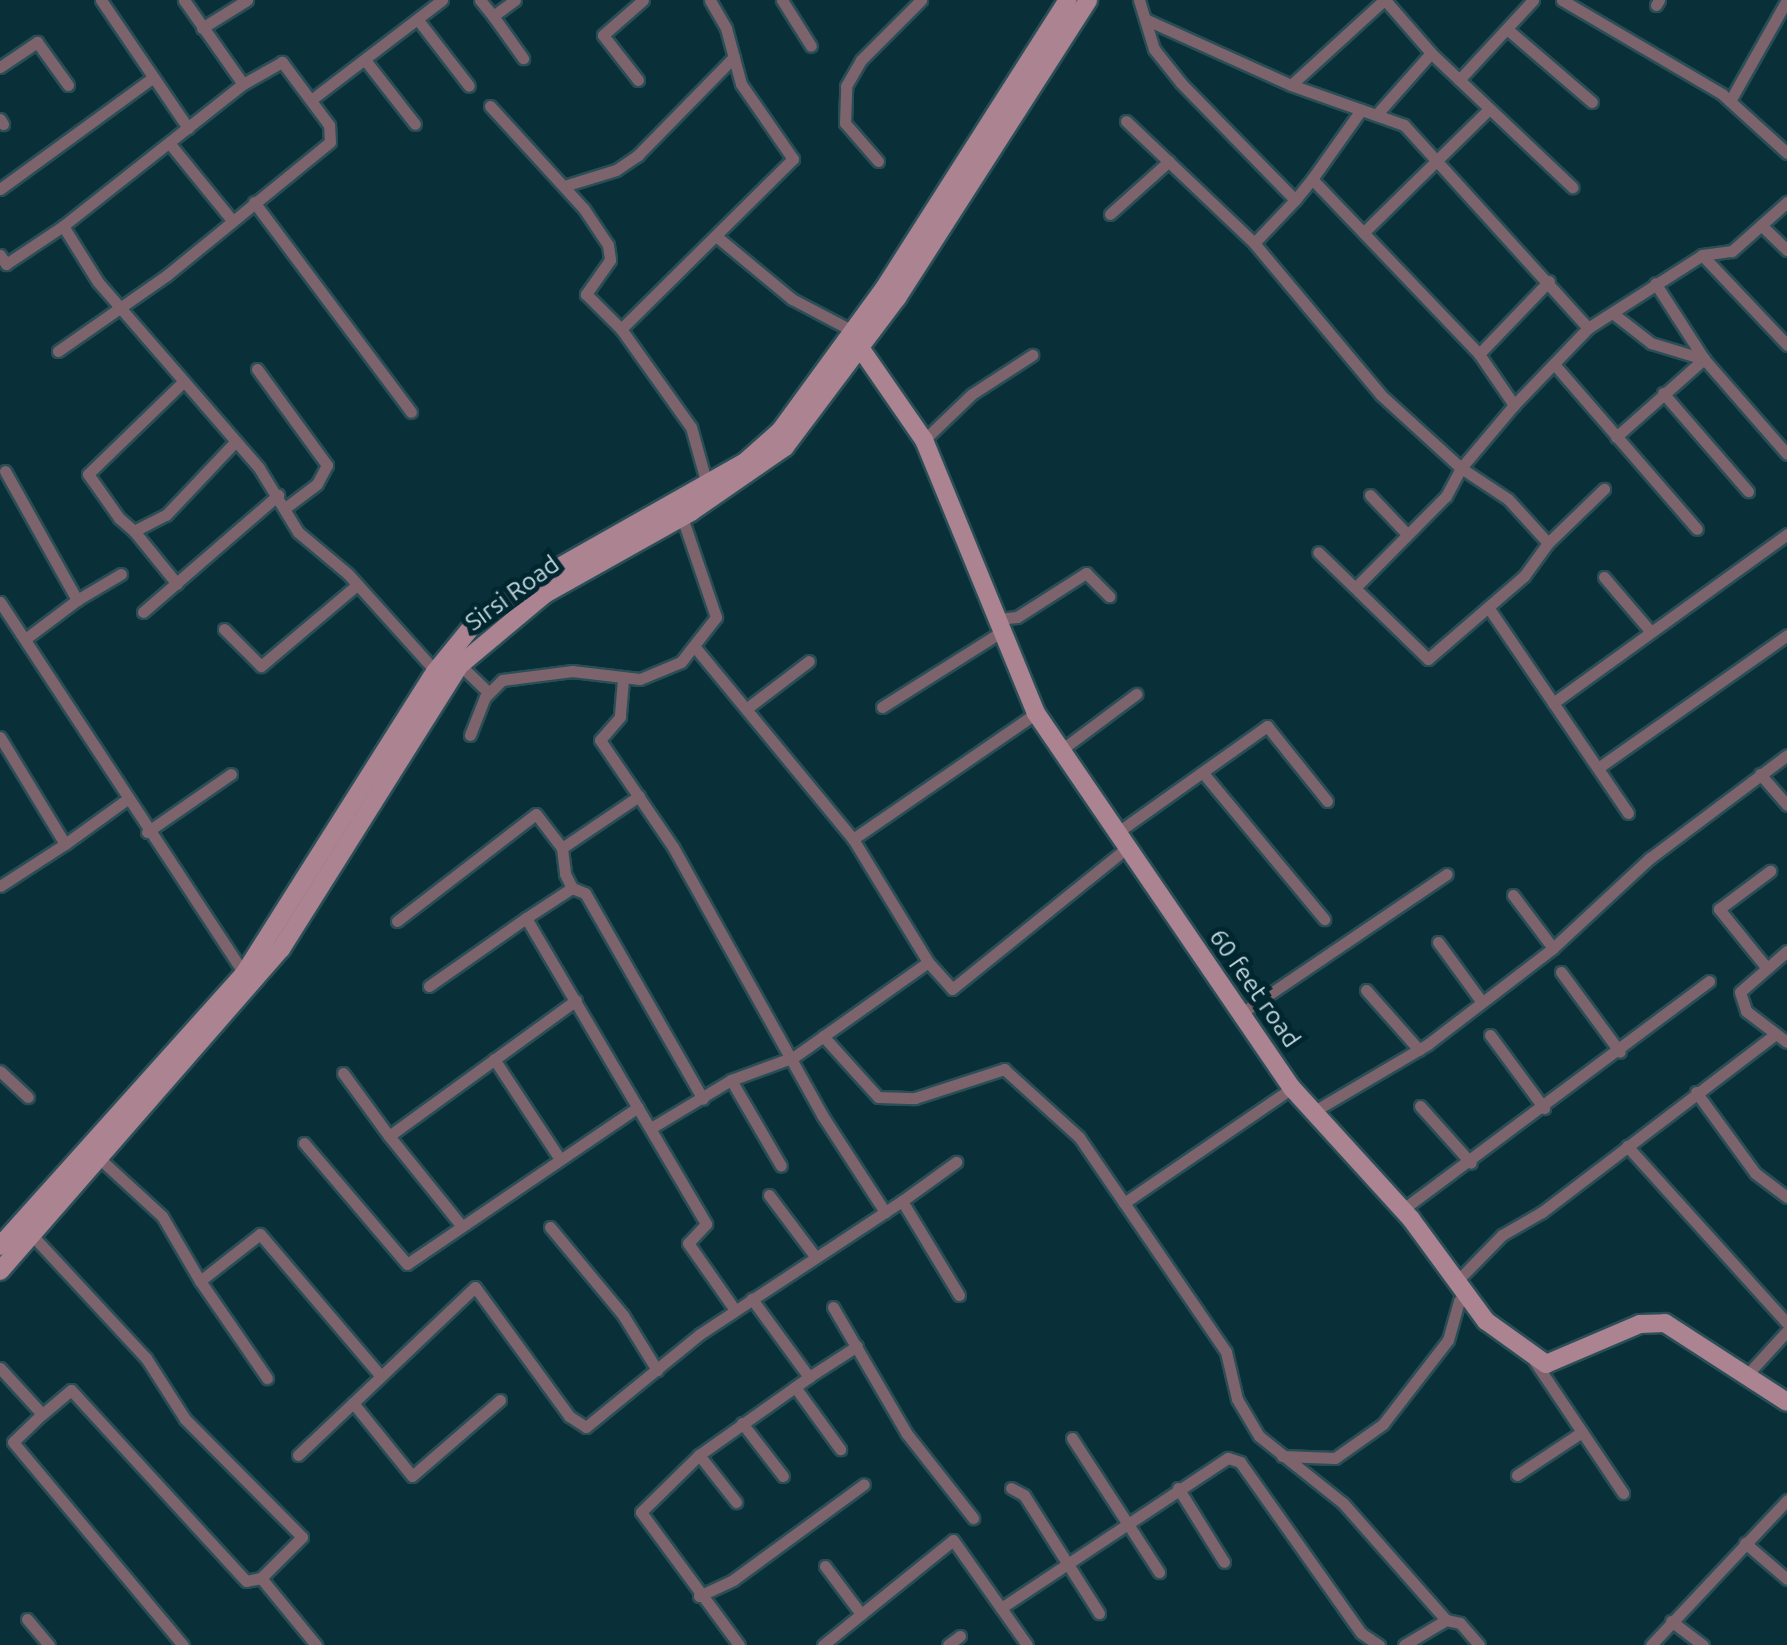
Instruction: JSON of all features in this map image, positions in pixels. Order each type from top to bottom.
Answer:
[{"type":"main road","name":"Sirsi Road","points":[[0,1271],[281,948],[474,624],[533,582],[708,481],[780,431],[853,331],[1068,0]]},
{"type":"main road","name":"Sirsi Road","points":[[0,1246],[244,974],[441,677],[545,594],[682,517],[785,446],[862,349],[1088,0]]},
{"type":"main road","name":"60 feet road","points":[[862,349],[924,440],[1036,713],[1244,1012],[1292,1088],[1402,1210],[1465,1286],[1486,1321],[1534,1362]]},
{"type":"main road","points":[[1534,1362],[1560,1362],[1652,1322],[1676,1329],[1787,1402]]},
{"type":"street","points":[[101,0],[151,80],[188,128]]},
{"type":"street","points":[[184,0],[243,84]]},
{"type":"street","points":[[202,28],[247,0]]},
{"type":"street","points":[[311,100],[442,0]]},
{"type":"street","points":[[480,0],[524,58]]},
{"type":"street","points":[[493,16],[516,0]]},
{"type":"street","points":[[638,80],[603,35],[643,0]]},
{"type":"street","points":[[621,329],[793,160],[740,84],[734,57],[710,0]]},
{"type":"street","points":[[782,0],[811,46]]},
{"type":"street","points":[[878,161],[846,123],[849,75],[921,0]]},
{"type":"street","points":[[1139,0],[1154,49],[1181,83],[1295,200]]},
{"type":"street","points":[[1290,85],[1384,0],[1431,53],[1572,187]]},
{"type":"street","points":[[1459,80],[1533,0]]},
{"type":"street","points":[[1562,0],[1730,101],[1787,152]]},
{"type":"street","points":[[1730,101],[1787,0]]},
{"type":"street","points":[[418,20],[469,86]]},
{"type":"street","points":[[1146,20],[1290,85],[1404,125],[1549,280],[1588,328]]},
{"type":"street","points":[[1506,28],[1592,102]]},
{"type":"street","points":[[0,67],[37,42],[68,85]]},
{"type":"street","points":[[1377,114],[1431,53]]},
{"type":"street","points":[[564,186],[616,170],[638,155],[734,57]]},
{"type":"street","points":[[365,60],[415,124]]},
{"type":"street","points":[[2,262],[62,226],[243,84],[282,62],[328,126],[330,142],[58,351]]},
{"type":"street","points":[[0,188],[151,80]]},
{"type":"street","points":[[490,106],[564,186],[608,245],[610,260],[586,294],[621,329],[691,427],[708,481],[706,502]]},
{"type":"street","points":[[1365,230],[1437,164],[1489,109]]},
{"type":"street","points":[[1254,243],[1295,200],[1362,110]]},
{"type":"street","points":[[1126,121],[1254,243],[1381,395],[1461,468],[1508,499],[1548,543]]},
{"type":"street","points":[[170,144],[231,218]]},
{"type":"street","points":[[1110,214],[1169,161]]},
{"type":"street","points":[[1312,179],[1365,230],[1479,354],[1514,406]]},
{"type":"street","points":[[254,202],[411,412]]},
{"type":"street","points":[[1355,588],[1405,532],[1446,496],[1461,468],[1588,328],[1615,315],[1655,283],[1702,255],[1732,252],[1787,202]]},
{"type":"street","points":[[1761,225],[1787,250]]},
{"type":"street","points":[[62,226],[120,307],[287,507],[298,532],[357,584],[441,677]]},
{"type":"street","points":[[716,236],[792,299],[853,331]]},
{"type":"street","points":[[1702,255],[1787,345]]},
{"type":"street","points":[[1479,354],[1549,280]]},
{"type":"street","points":[[1655,283],[1704,360],[1787,454]]},
{"type":"street","points":[[1615,315],[1652,342],[1704,360]]},
{"type":"street","points":[[924,440],[972,394],[1032,355]]},
{"type":"street","points":[[1616,437],[1704,360]]},
{"type":"street","points":[[1554,364],[1697,529]]},
{"type":"street","points":[[257,369],[327,465],[317,484],[287,507]]},
{"type":"street","points":[[177,584],[88,474],[184,382]]},
{"type":"street","points":[[1663,393],[1748,491]]},
{"type":"street","points":[[134,531],[166,515],[235,442]]},
{"type":"street","points":[[5,470],[77,600]]},
{"type":"street","points":[[1318,552],[1428,659],[1524,576],[1548,543],[1604,489]]},
{"type":"street","points":[[1370,495],[1405,532]]},
{"type":"street","points":[[142,612],[278,496]]},
{"type":"street","points":[[470,735],[489,693],[502,680],[572,671],[623,680],[681,662],[716,617],[682,517]]},
{"type":"street","points":[[1553,703],[1787,534]]},
{"type":"street","points":[[882,707],[999,626],[1086,573],[1109,596]]},
{"type":"street","points":[[25,638],[121,574]]},
{"type":"street","points":[[1604,578],[1651,632]]},
{"type":"street","points":[[224,629],[260,666],[357,584]]},
{"type":"street","points":[[0,602],[126,800],[244,974]]},
{"type":"street","points":[[1488,607],[1628,813]]},
{"type":"street","points":[[1598,768],[1787,635]]},
{"type":"street","points":[[694,646],[853,840],[928,962],[952,989],[1203,773],[1267,726],[1327,801]]},
{"type":"street","points":[[746,708],[809,660]]},
{"type":"street","points":[[460,665],[489,693]]},
{"type":"street","points":[[623,680],[620,718],[600,740],[640,796],[794,1057],[822,1115],[885,1212]]},
{"type":"street","points":[[1061,750],[1136,694]]},
{"type":"street","points":[[853,840],[1036,713]]},
{"type":"street","points":[[0,736],[65,844]]},
{"type":"street","points":[[1312,1113],[1419,1050],[1479,998],[1553,948],[1650,858],[1787,755]]},
{"type":"street","points":[[1203,773],[1324,919]]},
{"type":"street","points":[[147,832],[230,774]]},
{"type":"street","points":[[1760,774],[1787,805]]},
{"type":"street","points":[[562,848],[640,796]]},
{"type":"street","points":[[0,886],[126,800]]},
{"type":"street","points":[[397,921],[536,814],[562,848],[572,888]]},
{"type":"street","points":[[1766,966],[1719,909],[1770,871]]},
{"type":"street","points":[[1244,1012],[1447,874]]},
{"type":"street","points":[[429,986],[572,888]]},
{"type":"street","points":[[572,888],[584,893],[703,1099]]},
{"type":"street","points":[[1514,895],[1553,948]]},
{"type":"street","points":[[526,918],[706,1224],[688,1242],[735,1310]]},
{"type":"street","points":[[1438,942],[1479,998]]},
{"type":"street","points":[[1787,951],[1740,992],[1746,1010],[1772,1036],[1787,1042]]},
{"type":"street","points":[[650,1128],[731,1080],[794,1057],[928,962]]},
{"type":"street","points":[[1561,972],[1620,1052]]},
{"type":"street","points":[[1402,1210],[1472,1164],[1708,981]]},
{"type":"street","points":[[1366,990],[1419,1050]]},
{"type":"street","points":[[389,1136],[576,1000]]},
{"type":"street","points":[[1490,1035],[1544,1108]]},
{"type":"street","points":[[823,1036],[878,1097],[915,1098],[1004,1069],[1079,1136],[1226,1352],[1238,1399],[1259,1436],[1343,1503],[1446,1620],[1460,1623],[1479,1645]]},
{"type":"street","points":[[1282,1456],[1335,1458],[1383,1424],[1448,1340],[1465,1286],[1502,1235],[1772,1036]]},
{"type":"street","points":[[494,1058],[560,1159]]},
{"type":"street","points":[[0,1071],[28,1097]]},
{"type":"street","points":[[343,1074],[460,1224]]},
{"type":"street","points":[[731,1080],[782,1166]]},
{"type":"street","points":[[1124,1202],[1292,1088]]},
{"type":"street","points":[[1696,1092],[1755,1173],[1787,1197]]},
{"type":"street","points":[[304,1143],[407,1264],[460,1224],[638,1106]]},
{"type":"street","points":[[1420,1106],[1472,1164]]},
{"type":"street","points":[[1627,1146],[1787,1322]]},
{"type":"street","points":[[100,1159],[162,1216],[200,1282],[267,1378]]},
{"type":"street","points":[[298,1455],[379,1374],[475,1288],[569,1416],[586,1426],[735,1310],[956,1162]]},
{"type":"street","points":[[769,1195],[814,1256]]},
{"type":"street","points":[[902,1200],[959,1295]]},
{"type":"street","points":[[550,1227],[623,1315],[657,1370]]},
{"type":"street","points":[[31,1234],[146,1358],[185,1419],[302,1536],[261,1578],[246,1582],[72,1390],[42,1414],[13,1442],[183,1645]]},
{"type":"street","points":[[200,1282],[260,1234],[379,1374]]},
{"type":"street","points":[[752,1298],[808,1377]]},
{"type":"street","points":[[832,1307],[908,1434],[973,1518]]},
{"type":"street","points":[[1745,1377],[1787,1331]]},
{"type":"street","points":[[739,1645],[699,1596],[642,1512],[699,1455],[857,1346]]},
{"type":"street","points":[[1534,1362],[1623,1493]]},
{"type":"street","points":[[0,1368],[42,1414]]},
{"type":"street","points":[[795,1387],[840,1449]]},
{"type":"street","points":[[353,1403],[412,1476],[500,1400]]},
{"type":"street","points":[[742,1422],[783,1476]]},
{"type":"street","points":[[1517,1475],[1582,1432]]},
{"type":"street","points":[[1072,1438],[1159,1572]]},
{"type":"street","points":[[699,1455],[736,1502]]},
{"type":"street","points":[[1001,1608],[1215,1462],[1240,1462],[1312,1573],[1360,1633],[1380,1645]]},
{"type":"street","points":[[699,1596],[733,1580],[864,1484]]},
{"type":"street","points":[[1010,1488],[1024,1495],[1099,1614]]},
{"type":"street","points":[[1178,1488],[1224,1562]]},
{"type":"street","points":[[1651,1645],[1787,1500]]},
{"type":"street","points":[[823,1645],[953,1540],[1027,1645]]},
{"type":"street","points":[[1745,1543],[1787,1579]]},
{"type":"street","points":[[825,1566],[861,1614]]},
{"type":"street","points":[[261,1578],[316,1645]]},
{"type":"street","points":[[27,1620],[48,1645]]},
{"type":"street","points":[[1404,1645],[1446,1620]]},
{"type":"street","points":[[1672,1622],[1703,1645]]},
{"type":"street","points":[[948,1645],[960,1636]]}]
